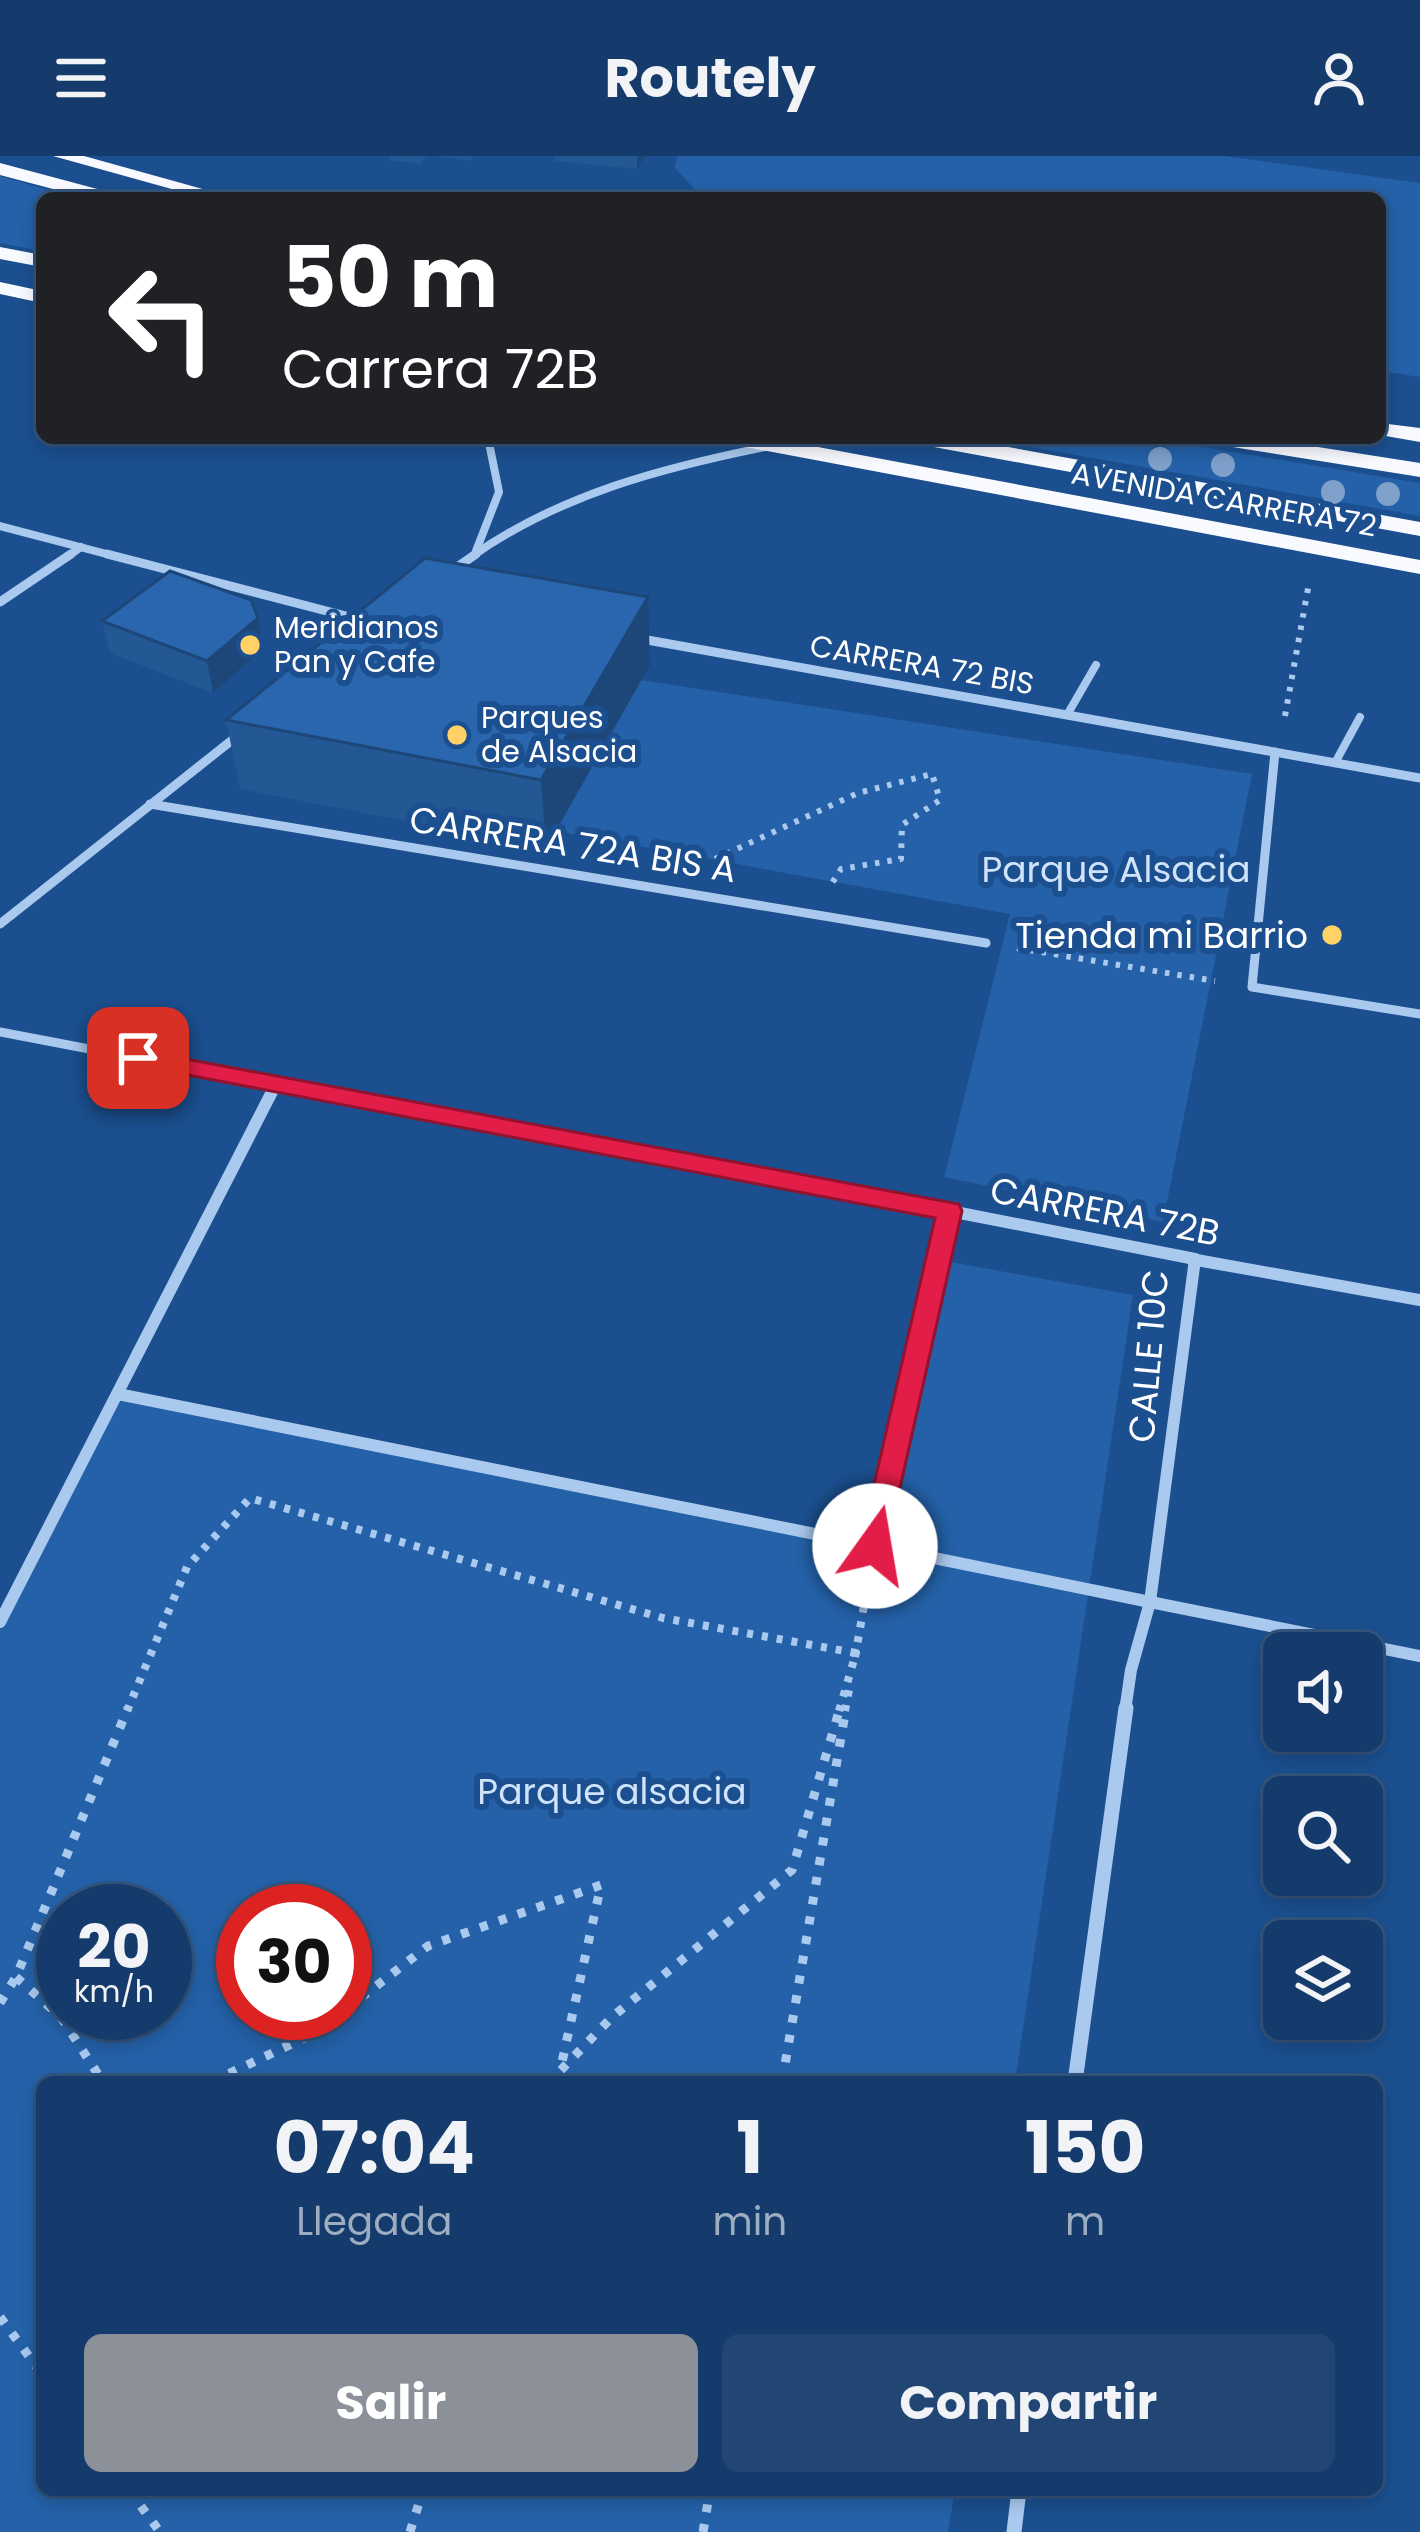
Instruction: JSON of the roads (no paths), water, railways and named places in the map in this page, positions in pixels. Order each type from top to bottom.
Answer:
[{"type":"highway","points":[[62,156],[203,192]]},
{"type":"highway","points":[[0,169],[87,192]]},
{"type":"highway","points":[[0,253],[36,260]]},
{"type":"highway","points":[[0,288],[36,296]]},
{"type":"highway","points":[[1386,430],[1420,435]]},
{"type":"highway","name":"AVENIDA CARRERA 72","points":[[762,444],[1420,567]]},
{"type":"highway","name":"AVENIDA CARRERA 72","points":[[955,444],[1420,529]]},
{"type":"highway","name":"AVENIDA CARRERA 72","points":[[1258,444],[1420,470]]},
{"type":"street","points":[[476,552],[499,492],[489,444]]},
{"type":"street","points":[[430,587],[476,552],[569,499],[694,460],[771,446]]},
{"type":"street","points":[[0,526],[381,625],[363,639]]},
{"type":"street","points":[[0,602],[81,547]]},
{"type":"street","name":"CARRERA 72 BIS","points":[[625,636],[1420,778]]},
{"type":"street","points":[[0,924],[256,721]]},
{"type":"street","points":[[1275,752],[1252,987],[1420,1013]]},
{"type":"street","name":"CARRERA 72A BIS A","points":[[150,804],[986,943]]},
{"type":"street","name":"CARRERA 72B","points":[[0,1032],[950,1211]]},
{"type":"street","points":[[0,1622],[276,1084]]},
{"type":"street","points":[[875,1546],[950,1211]]},
{"type":"street","name":"CALLE 10C","points":[[950,1211],[1195,1259],[1150,1605],[1131,1670],[1076,2076]]},
{"type":"street","name":"CARRERA 72B","points":[[1195,1259],[1420,1300]]},
{"type":"street","points":[[118,1394],[1420,1656]]},
{"type":"street","points":[[1014,2532],[1018,2496]]},
{"type":"lane","points":[[1067,715],[1096,665]]},
{"type":"lane","points":[[1335,763],[1360,717]]},
{"type":"place","name":"Meridianos Pan y Cafe","points":[[250,645]]},
{"type":"place","name":"Parques de Alsacia","points":[[457,735]]},
{"type":"place","name":"Tienda mi Barrio","points":[[1332,935]]},
{"type":"park label","name":"Parque Alsacia","points":[[1116,869]]},
{"type":"park label","name":"Parque alsacia","points":[[612,1791]]}]
